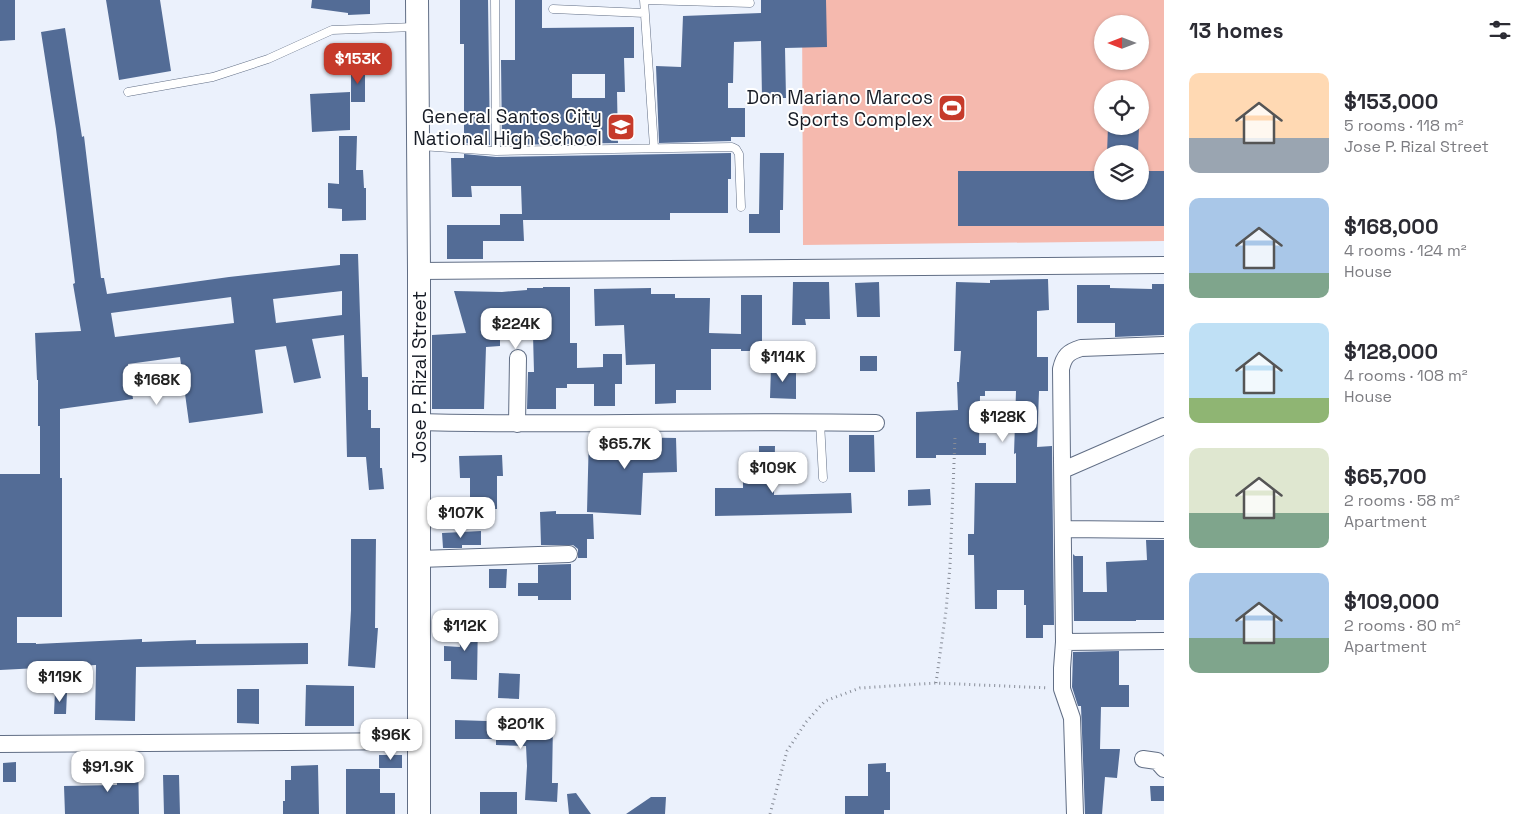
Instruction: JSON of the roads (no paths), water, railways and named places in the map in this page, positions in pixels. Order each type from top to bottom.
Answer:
[{"type":"street","name":"Jose P. Rizal Street","points":[[417,0],[419,814]]},
{"type":"street","points":[[419,271],[1164,265]]},
{"type":"street","points":[[1075,814],[1072,718],[1062,689],[1064,529],[1061,369],[1065,356],[1070,351],[1081,348],[1164,345]]},
{"type":"street","points":[[517,424],[518,358]]},
{"type":"street","points":[[419,422],[517,424],[876,423]]},
{"type":"street","points":[[1063,470],[1164,426]]},
{"type":"street","points":[[1064,529],[1164,530]]},
{"type":"street","points":[[419,559],[569,554]]},
{"type":"street","points":[[1064,642],[1164,641]]},
{"type":"street","points":[[0,744],[419,741]]},
{"type":"street","points":[[1143,759],[1157,761],[1164,769]]},
{"type":"lane","points":[[495,0],[496,151]]},
{"type":"lane","points":[[654,147],[644,0],[750,3]]},
{"type":"lane","points":[[553,9],[644,13]]},
{"type":"lane","points":[[128,92],[212,76],[268,59],[332,30],[417,26]]},
{"type":"lane","points":[[418,146],[496,151],[732,147],[739,154],[741,206]]},
{"type":"lane","points":[[820,422],[823,478]]},
{"type":"place","name":"Don Mariano Marcos Sports Complex","points":[[952,108]]},
{"type":"place","name":"General Santos City National High School","points":[[621,127]]}]
